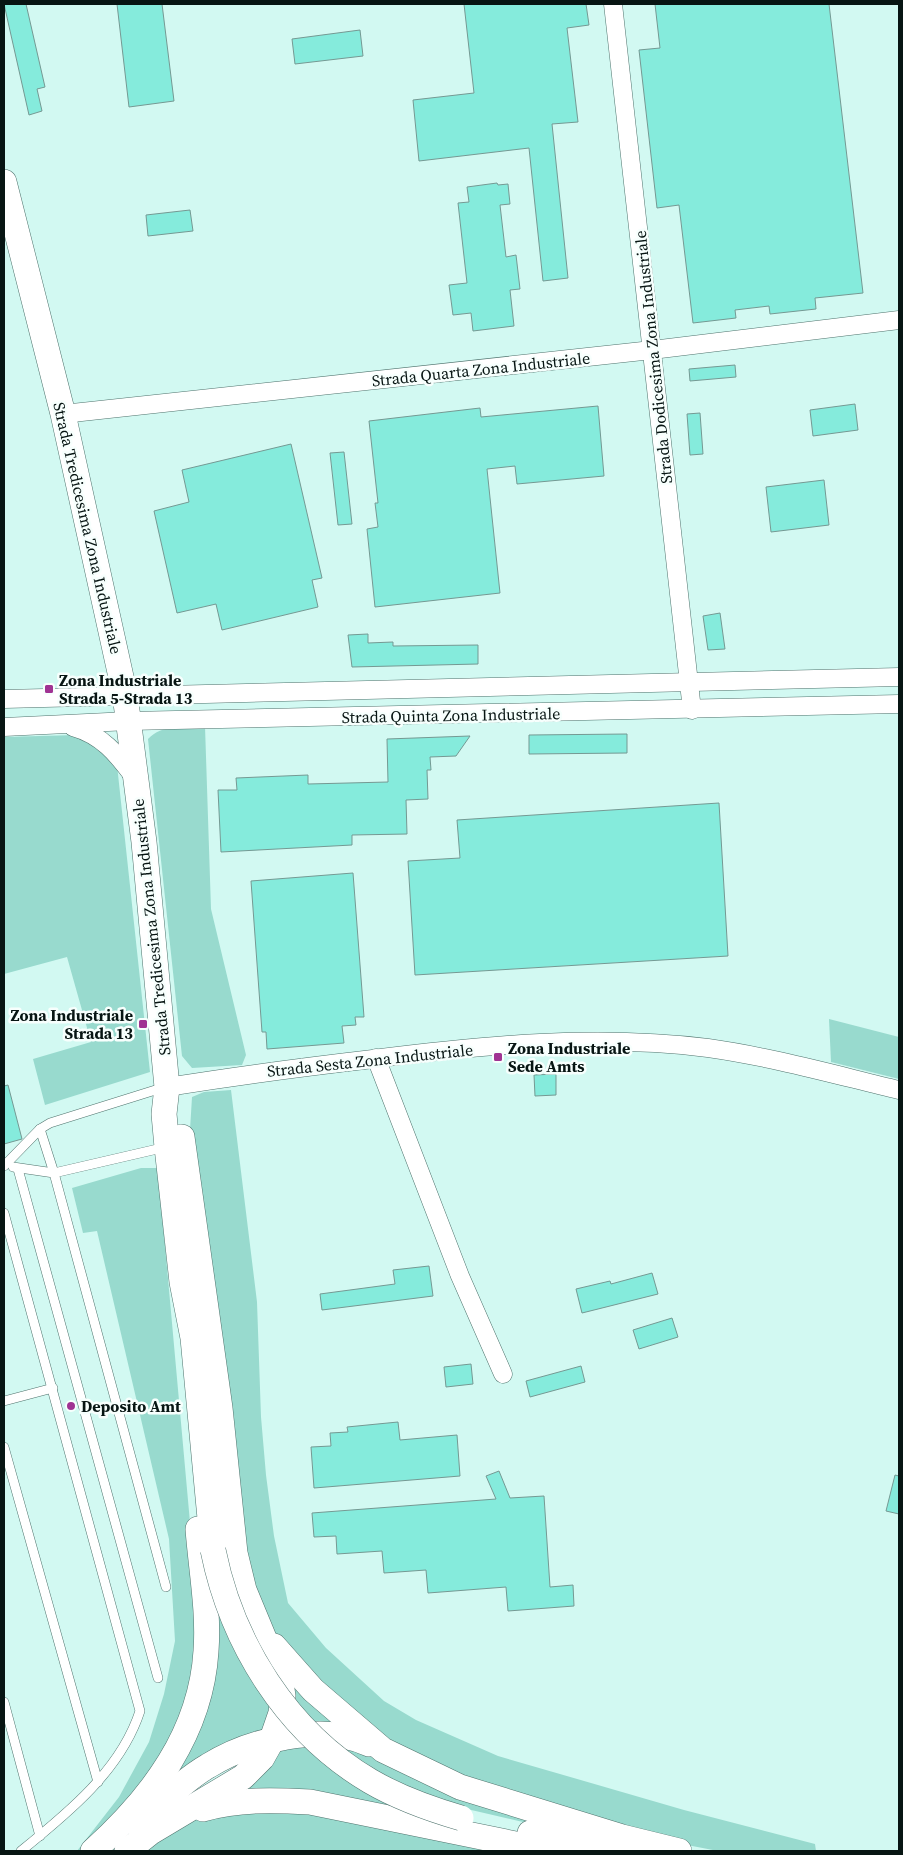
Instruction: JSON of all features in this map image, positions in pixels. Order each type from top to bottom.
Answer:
[{"type":"main road","name":"Strada Tredicesima Zona Industriale","points":[[4,182],[63,414],[125,695],[136,779],[167,1087]]},
{"type":"main road","points":[[167,1087],[164,1114],[167,1147],[182,1282],[193,1338],[213,1550],[225,1594],[247,1646],[277,1698],[309,1734],[344,1764],[371,1782],[423,1806],[461,1818],[614,1851]]},
{"type":"main road","points":[[127,1851],[150,1832],[244,1777],[262,1758],[271,1742],[283,1696],[280,1677],[253,1617],[235,1553],[220,1408],[179,1113],[167,1087]]},
{"type":"main road","points":[[93,1851],[139,1807],[177,1752],[199,1698],[203,1676],[206,1650],[206,1613],[182,1339],[182,1282]]},
{"type":"main road","points":[[253,1617],[282,1656],[313,1690],[383,1750]]},
{"type":"main road","points":[[105,1851],[208,1766],[252,1746],[314,1734],[340,1735],[361,1740],[460,1786],[613,1834],[679,1851]]},
{"type":"main road","points":[[176,1816],[238,1801],[310,1802],[550,1851]]},
{"type":"street","name":"Strada Dodicesima Zona Industriale","points":[[613,4],[692,710]]},
{"type":"street","name":"Strada Quarta Zona Industriale","points":[[63,414],[652,350],[899,320]]},
{"type":"street","name":"Strada Quinta Zona Industriale","points":[[4,699],[899,678]]},
{"type":"street","points":[[794,680],[795,707]]},
{"type":"street","name":"Strada Quinta Zona Industriale","points":[[4,727],[129,721],[899,704]]},
{"type":"street","points":[[65,725],[98,737],[119,756],[136,779]]},
{"type":"street","name":"Strada Sesta Zona Industriale","points":[[167,1087],[430,1051],[550,1042],[634,1042],[707,1048],[754,1056],[899,1090]]},
{"type":"street","points":[[376,1058],[460,1276],[502,1374]]},
{"type":"lane","points":[[167,1087],[50,1123],[40,1129],[4,1165],[18,1169],[54,1173],[167,1147]]},
{"type":"lane","points":[[40,1129],[54,1173],[166,1587]]},
{"type":"lane","points":[[18,1169],[158,1678]]},
{"type":"lane","points":[[4,1213],[140,1711],[134,1731],[116,1760],[98,1782],[40,1836],[21,1851]]},
{"type":"lane","points":[[4,1401],[53,1388]]},
{"type":"lane","points":[[4,1447],[98,1782]]},
{"type":"lane","points":[[4,1702],[40,1836]]},
{"type":"green space","points":[[205,726],[211,909],[246,1055],[242,1065],[192,1068],[182,1056],[148,739],[154,734],[167,729]]},
{"type":"green space","points":[[76,735],[94,743],[117,765],[150,1072],[45,1105],[33,1059],[91,1042],[67,957],[4,974],[4,737]]},
{"type":"green space","points":[[829,1019],[899,1037],[899,1079],[831,1062]]},
{"type":"green space","points":[[231,1090],[257,1302],[261,1417],[266,1475],[274,1536],[288,1603],[326,1648],[384,1701],[416,1720],[498,1756],[684,1810],[815,1844],[816,1851],[718,1851],[682,1844],[479,1785],[384,1740],[284,1652],[251,1586],[190,1130],[192,1097],[204,1092]]},
{"type":"green space","points":[[141,1168],[158,1168],[200,1633],[199,1664],[165,1758],[83,1850],[77,1851],[119,1797],[149,1742],[164,1694],[175,1641],[169,1539],[97,1231],[83,1233],[72,1188]]},
{"type":"green space","points":[[209,1569],[278,1711],[271,1728],[144,1809],[185,1750]]},
{"type":"green space","points":[[287,1681],[355,1733],[282,1723]]},
{"type":"green space","points":[[328,1737],[557,1830],[467,1809],[217,1798],[274,1745]]},
{"type":"green space","points":[[305,1806],[527,1851],[138,1851],[185,1819]]},
{"type":"building","points":[[4,4],[26,4],[45,87],[37,89],[42,111],[29,115]]},
{"type":"building","points":[[117,4],[162,4],[174,101],[129,107]]},
{"type":"building","points":[[464,4],[586,4],[589,25],[567,28],[578,122],[552,124],[568,278],[543,281],[529,148],[419,161],[413,100],[474,93]]},
{"type":"building","points":[[655,4],[829,4],[863,293],[815,298],[816,309],[770,314],[769,306],[735,310],[736,318],[693,323],[679,205],[657,208],[639,50],[660,48]]},
{"type":"building","points":[[360,30],[363,56],[295,64],[292,39]]},
{"type":"building","points":[[497,183],[498,185],[508,184],[510,204],[500,205],[506,257],[516,255],[520,289],[510,290],[514,326],[473,331],[471,313],[453,315],[449,285],[467,283],[458,203],[469,202],[467,187]]},
{"type":"building","points":[[190,210],[193,231],[148,236],[146,215]]},
{"type":"building","points":[[735,365],[736,377],[690,381],[689,369]]},
{"type":"building","points":[[855,404],[858,430],[813,436],[810,410]]},
{"type":"building","points":[[598,406],[604,476],[517,484],[515,466],[487,469],[500,593],[375,607],[367,529],[378,527],[375,503],[378,503],[369,421],[480,408],[481,417]]},
{"type":"building","points":[[700,413],[703,454],[690,455],[687,414]]},
{"type":"building","points":[[291,444],[322,578],[312,580],[318,607],[222,630],[216,604],[177,613],[154,511],[189,502],[182,470]]},
{"type":"building","points":[[344,452],[352,524],[338,525],[330,453]]},
{"type":"building","points":[[824,480],[829,525],[771,532],[766,487]]},
{"type":"building","points":[[720,613],[725,649],[708,650],[703,616]]},
{"type":"building","points":[[368,634],[368,643],[393,642],[393,646],[478,645],[478,664],[352,667],[348,635]]},
{"type":"building","points":[[627,734],[627,753],[529,754],[529,735]]},
{"type":"building","points":[[470,736],[456,756],[430,757],[431,770],[427,770],[428,799],[406,800],[407,834],[352,835],[352,845],[221,852],[218,790],[237,790],[236,778],[308,775],[308,784],[388,782],[387,739]]},
{"type":"building","points":[[719,803],[728,956],[415,975],[408,861],[460,858],[457,820]]},
{"type":"building","points":[[353,873],[364,1017],[355,1017],[356,1025],[342,1026],[344,1043],[267,1049],[266,1032],[262,1032],[251,881]]},
{"type":"building","points":[[556,1074],[556,1095],[535,1096],[534,1075]]},
{"type":"building","points":[[8,1085],[22,1139],[4,1144],[4,1086]]},
{"type":"building","points":[[429,1266],[433,1296],[322,1310],[320,1294],[395,1284],[393,1270]]},
{"type":"building","points":[[652,1273],[658,1294],[582,1313],[576,1289],[610,1281],[611,1284]]},
{"type":"building","points":[[672,1318],[678,1337],[639,1349],[633,1330]]},
{"type":"building","points":[[471,1364],[473,1384],[446,1387],[444,1367]]},
{"type":"building","points":[[581,1366],[585,1382],[530,1397],[526,1381]]},
{"type":"building","points":[[398,1422],[400,1440],[457,1435],[460,1476],[314,1488],[311,1447],[331,1446],[330,1433],[348,1432],[347,1427]]},
{"type":"building","points":[[499,1471],[510,1498],[544,1496],[550,1587],[573,1585],[574,1606],[508,1611],[506,1587],[428,1593],[426,1570],[384,1573],[382,1551],[337,1554],[336,1536],[314,1537],[312,1513],[496,1499],[486,1476]]},
{"type":"building","points":[[895,1475],[899,1476],[899,1514],[886,1511]]},
{"type":"place","name":"Zona Industriale Strada 5-Strada 13","points":[[49,689]]},
{"type":"place","name":"Zona Industriale Strada 13","points":[[143,1024]]},
{"type":"place","name":"Zona Industriale Sede Amts","points":[[498,1057]]},
{"type":"place","name":"Deposito Amt","points":[[71,1406]]}]
